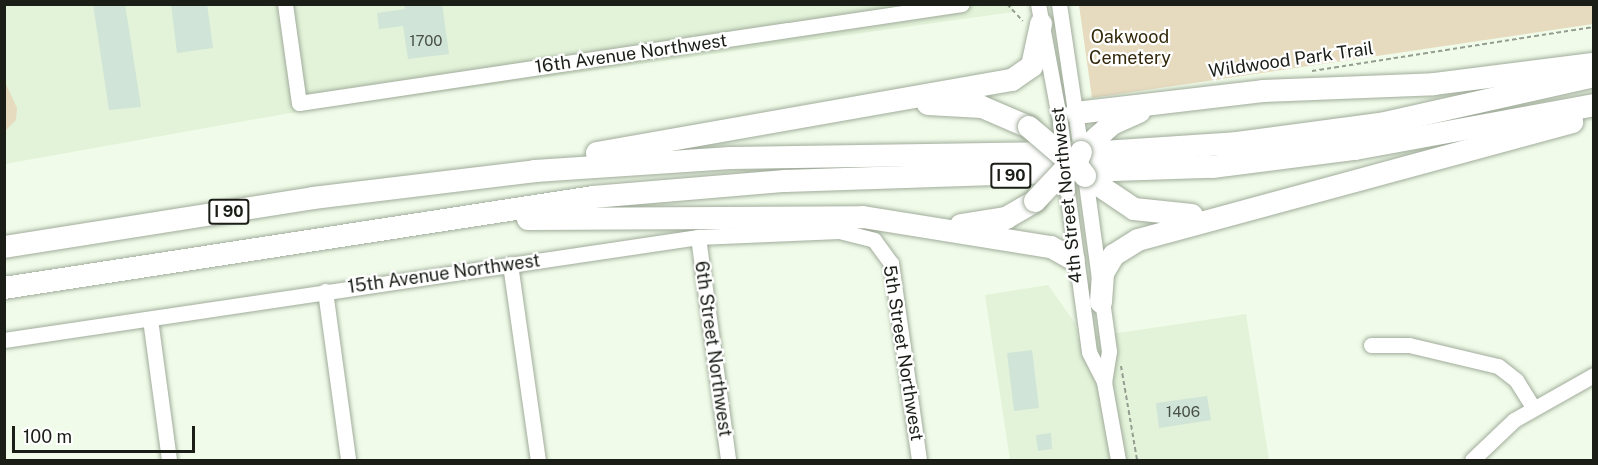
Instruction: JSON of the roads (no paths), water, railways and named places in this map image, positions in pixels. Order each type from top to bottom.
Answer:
[{"type":"highway","points":[[454,180],[891,104],[1017,77],[1032,66],[1040,14]]},
{"type":"highway","points":[[901,223],[917,219],[986,223],[1035,201],[1112,124],[1157,105],[1263,92],[1434,84],[1593,63]]},
{"type":"highway","name":"I 90","points":[[4,247],[454,180],[731,158],[1198,147],[1380,124],[1593,76]]},
{"type":"highway","points":[[891,104],[982,107],[1029,127],[1074,161],[1116,200],[1166,216],[1233,211]]},
{"type":"highway","points":[[1074,161],[1157,105]]},
{"type":"highway","name":"I 90","points":[[4,288],[593,197],[718,185],[1110,174],[1259,162],[1593,105]]},
{"type":"highway","points":[[1101,302],[1103,273],[1125,246],[1233,211],[1593,116]]},
{"type":"highway","points":[[425,223],[784,214],[901,223],[1051,247],[1074,260]]},
{"type":"street","name":"16th Avenue Northwest","points":[[285,4],[299,103],[962,4]]},
{"type":"street","name":"4th Street Northwest","points":[[1059,4],[1074,161],[1074,260],[1089,352],[1104,382],[1118,460]]},
{"type":"street","name":"4th Street Northwest","points":[[1040,14],[1074,161],[1101,302],[1109,351],[1104,382]]},
{"type":"street","name":"15th Avenue Northwest","points":[[4,340],[698,237],[839,231],[883,247]]},
{"type":"street","name":"6th Street Northwest","points":[[698,237],[728,460]]},
{"type":"street","name":"5th Street Northwest","points":[[883,247],[893,273],[919,460]]},
{"type":"street","points":[[510,264],[538,460]]},
{"type":"street","points":[[325,291],[348,460]]},
{"type":"street","points":[[150,319],[169,460]]},
{"type":"street","points":[[1371,345],[1409,345],[1498,366],[1533,406]]},
{"type":"street","points":[[1472,460],[1533,406],[1593,375]]},
{"type":"park label","name":"Oakwood Cemetery","points":[[1130,48]]}]
